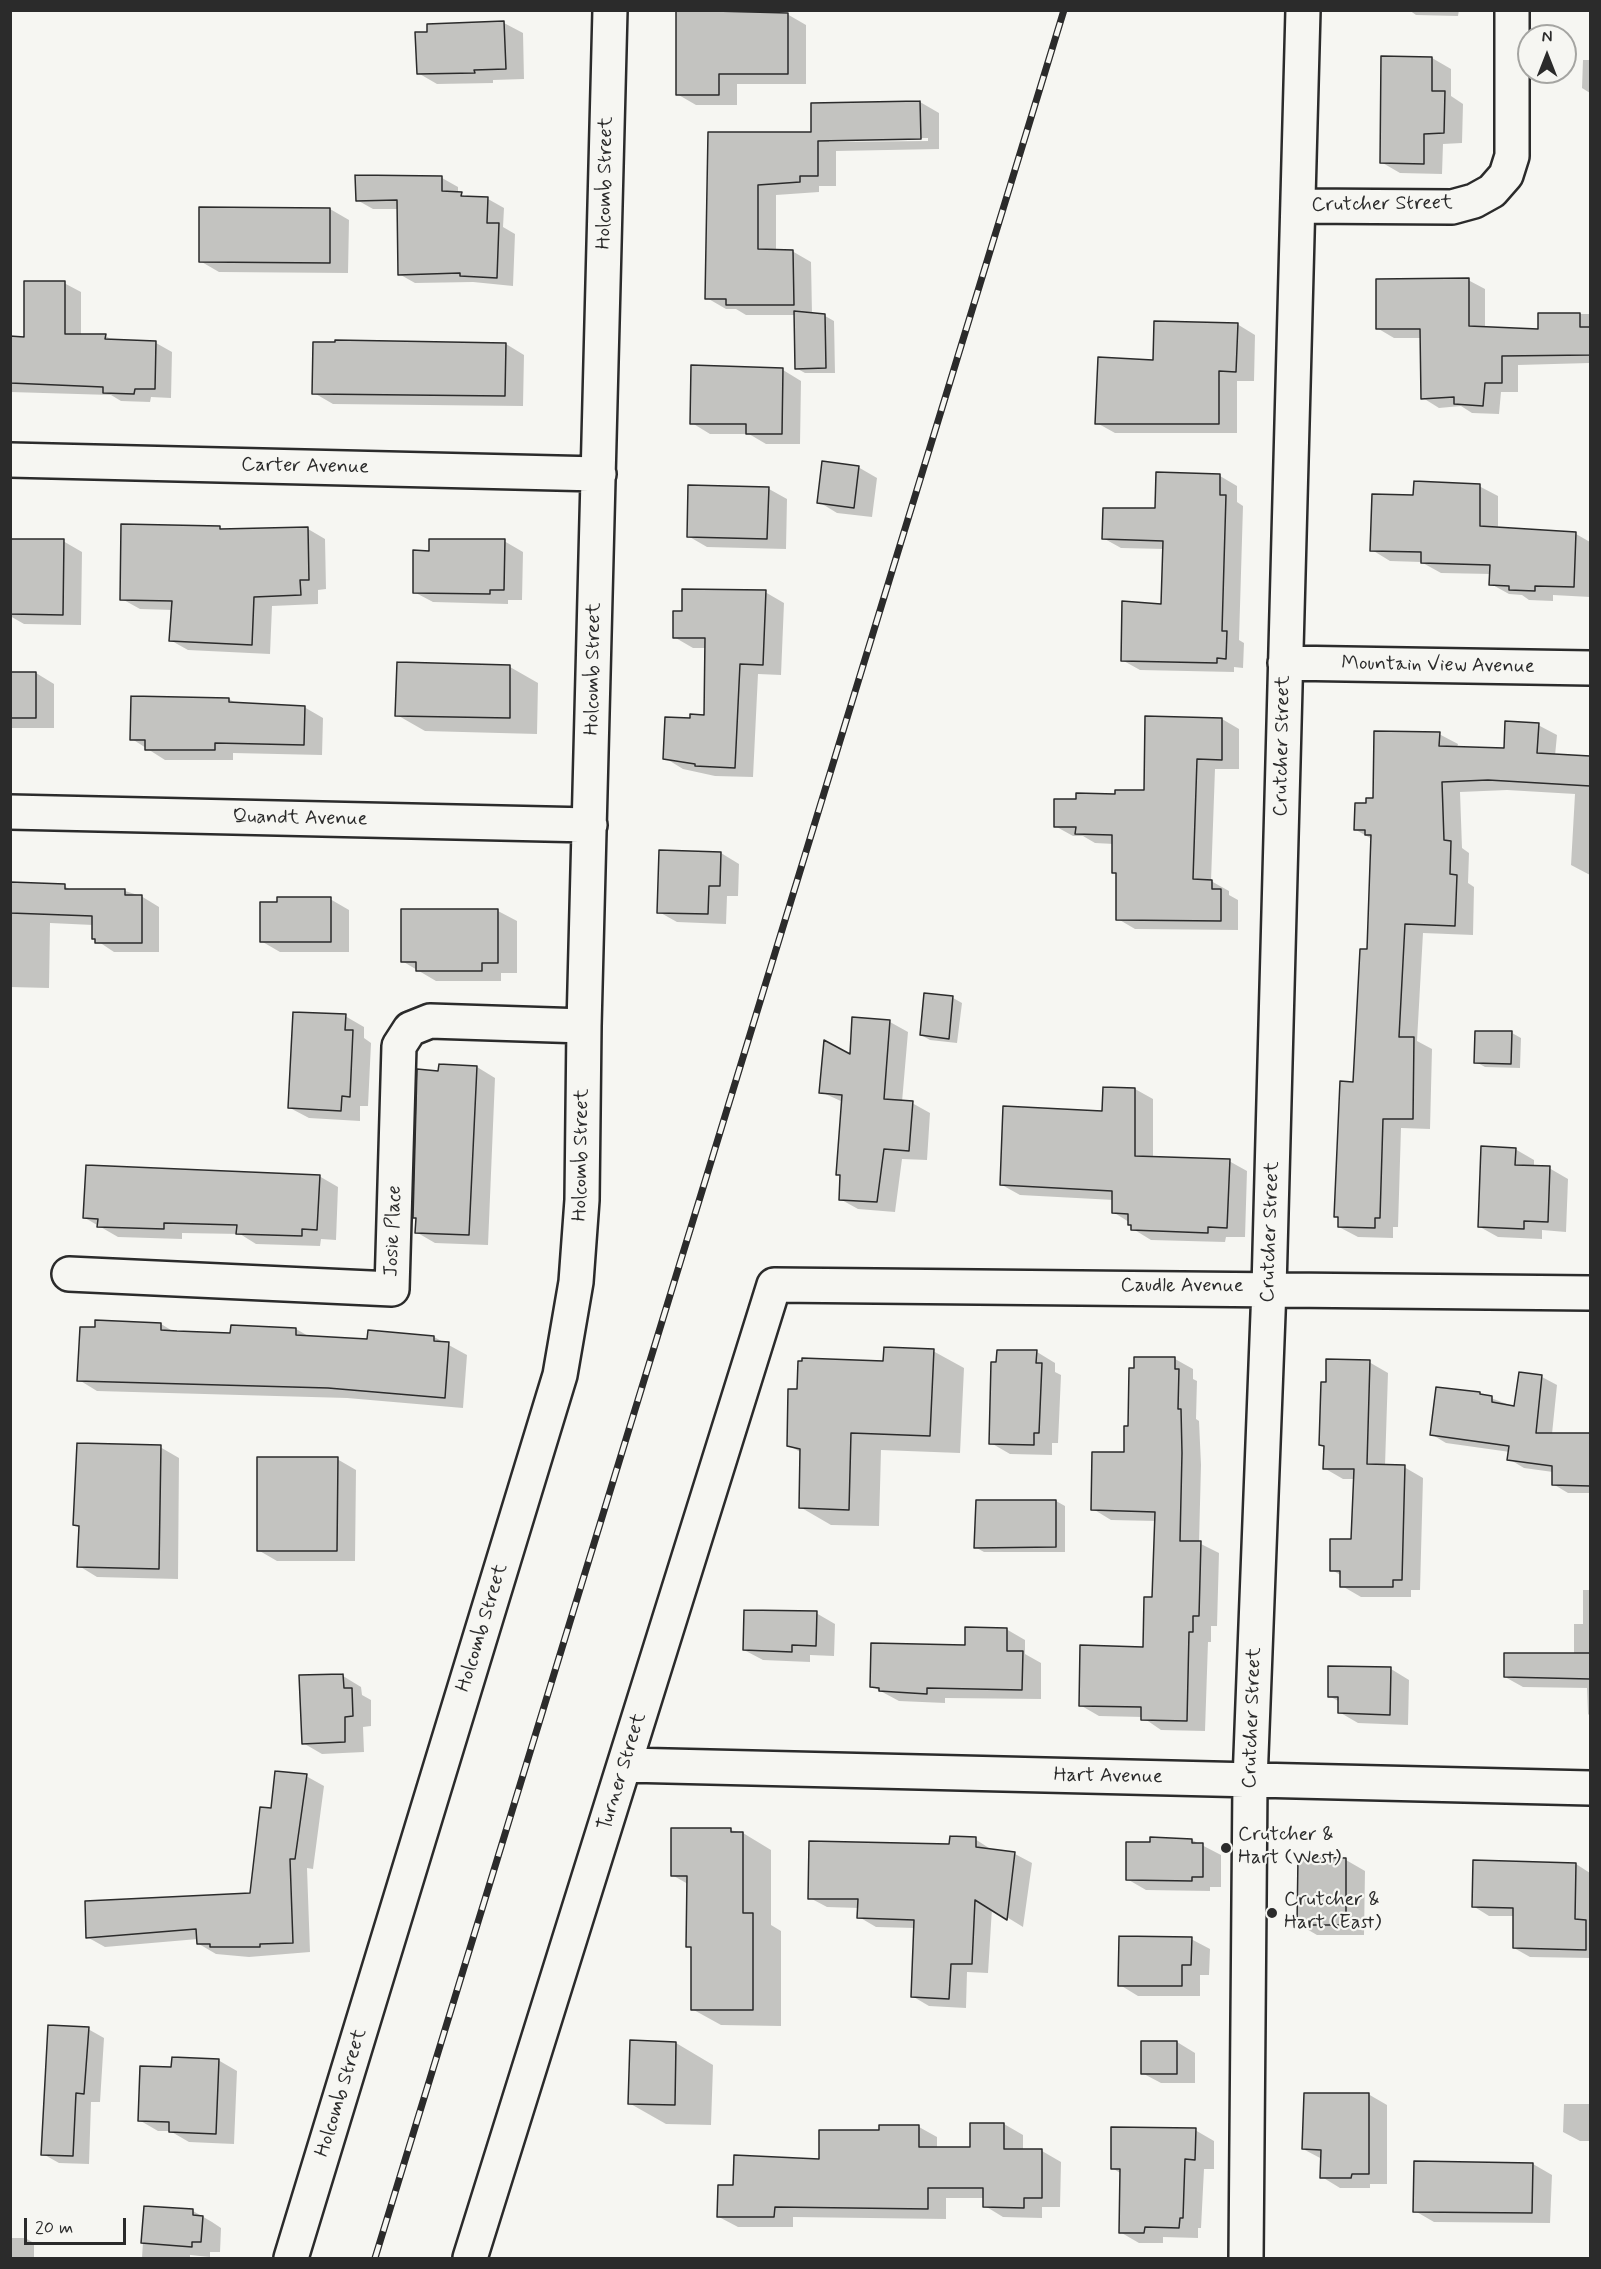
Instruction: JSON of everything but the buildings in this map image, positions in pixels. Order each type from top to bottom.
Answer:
[{"type":"street","name":"Holcomb Street","points":[[291,2259],[560,1375],[576,1282],[582,1200],[584,1026],[610,10]]},
{"type":"street","name":"Crutcher Street","points":[[1246,2259],[1250,1781],[1269,1288],[1303,10]]},
{"type":"street","name":"Crutcher Street","points":[[1298,206],[1452,207],[1474,201],[1492,191],[1506,175],[1512,156],[1512,10]]},
{"type":"street","name":"Carter Avenue","points":[[10,460],[599,474]]},
{"type":"street","name":"Mountain View Avenue","points":[[1285,663],[1590,668]]},
{"type":"street","name":"Quandt Avenue","points":[[10,812],[590,825]]},
{"type":"street","name":"Josie Place","points":[[69,1274],[392,1289],[399,1046],[410,1029],[430,1021],[584,1026]]},
{"type":"street","name":"Caudle Avenue","points":[[774,1285],[1269,1288],[1590,1293]]},
{"type":"street","name":"Turner Street","points":[[470,2259],[774,1285]]},
{"type":"street","name":"Hart Avenue","points":[[626,1765],[1590,1788]]},
{"type":"railway","points":[[375,2258],[1064,10]]},
{"type":"place","name":"Crutcher & Hart (West)","points":[[1226,1848]]},
{"type":"place","name":"Crutcher & Hart (East)","points":[[1272,1913]]}]
